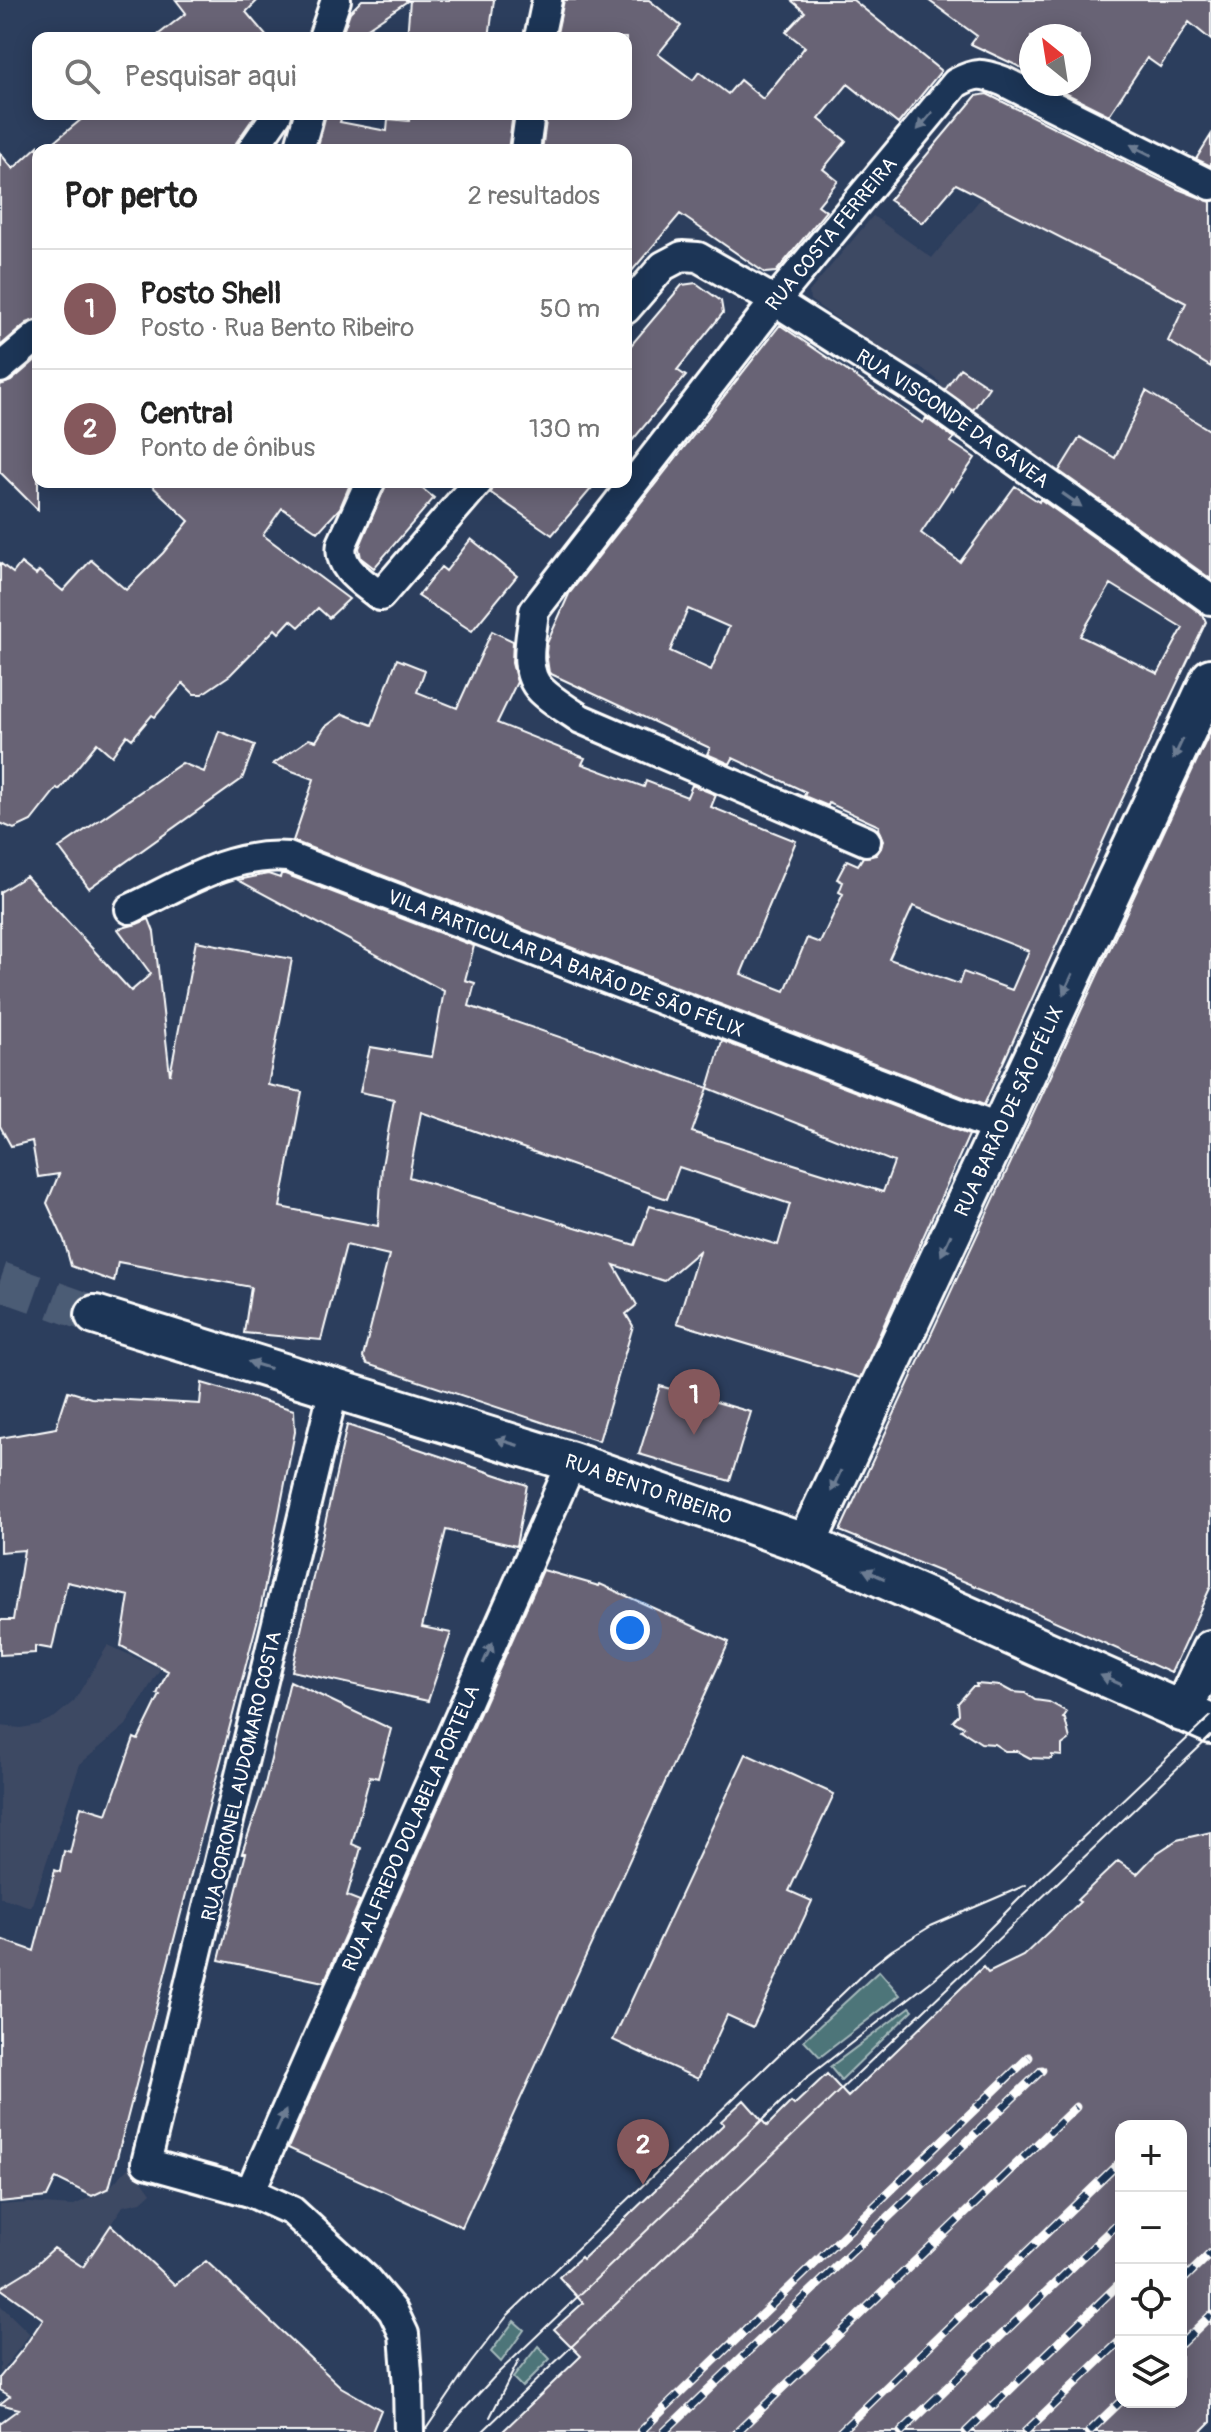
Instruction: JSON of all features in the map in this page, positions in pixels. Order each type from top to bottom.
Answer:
[{"type":"street","points":[[325,32],[335,0]]},
{"type":"street","points":[[540,32],[547,0]]},
{"type":"street","name":"RUA COSTA FERREIRA","points":[[632,485],[775,301],[956,83],[969,75],[983,73],[1003,81],[1211,185]]},
{"type":"street","points":[[256,144],[273,120]]},
{"type":"street","points":[[301,144],[307,120]]},
{"type":"street","points":[[526,144],[529,120]]},
{"type":"street","name":"RUA VISCONDE DA GÁVEA","points":[[632,302],[663,266],[682,256],[698,257],[775,301],[925,396],[1211,600]]},
{"type":"street","points":[[0,368],[32,341]]},
{"type":"street","points":[[367,488],[340,555],[345,566],[380,596],[473,488]]},
{"type":"street","name":"RUA COSTA FERREIRA","points":[[630,488],[534,611],[530,674],[540,689],[581,719],[866,841]]},
{"type":"street","name":"RUA BARÃO DE SÃO FÉLIX","points":[[806,1544],[1211,678]]},
{"type":"street","name":"VILA PARTICULAR DA BARÃO DE SÃO FÉLIX","points":[[130,909],[242,859],[267,855],[288,857],[1000,1129]]},
{"type":"street","name":"RUA BENTO RIBEIRO","points":[[95,1315],[572,1462],[806,1544],[1197,1718]]},
{"type":"street","name":"RUA CORONEL AUDOMARO COSTA","points":[[250,2192],[146,2163],[334,1388]]},
{"type":"street","name":"RUA ALFREDO DOLABELA PORTELA","points":[[250,2192],[572,1462]]},
{"type":"street","points":[[1197,1718],[1211,1650]]},
{"type":"street","points":[[250,2192],[292,2211],[365,2278],[393,2311],[404,2334],[409,2432]]},
{"type":"shaded area","points":[[982,197],[1186,303],[1168,341],[1211,367],[1211,431],[1146,391],[1115,458],[1080,437],[1059,471],[943,392],[939,381],[919,366],[907,367],[810,300],[809,292],[873,216],[932,258]]},
{"type":"shaded area","points":[[108,1645],[160,1669],[126,1725],[80,1764],[31,1907],[0,1897],[0,1726],[21,1728],[55,1717],[74,1701]]},
{"type":"shaded area","points":[[131,2165],[151,2193],[141,2202],[123,2206],[86,2262],[75,2263],[52,2251],[27,2273],[0,2288],[0,2205],[29,2203],[72,2206],[108,2189]]},
{"type":"shaded area","points":[[0,2305],[30,2334],[0,2373]]},
{"type":"green space","points":[[879,1971],[900,1995],[820,2057],[804,2040]]},
{"type":"green space","points":[[910,2007],[913,2010],[841,2080],[830,2067]]},
{"type":"green space","points":[[514,2321],[524,2330],[501,2362],[491,2352]]},
{"type":"green space","points":[[538,2346],[550,2359],[522,2387],[513,2378]]},
{"type":"building","points":[[176,0],[258,0],[246,12],[263,32],[162,32],[186,13]]},
{"type":"building","points":[[362,0],[409,0],[362,32],[343,32],[350,12]]},
{"type":"building","points":[[410,0],[494,0],[490,32],[407,32]]},
{"type":"building","points":[[564,0],[649,0],[681,26],[658,54],[693,80],[699,72],[728,94],[740,80],[763,99],[805,47],[786,32],[805,12],[791,0],[853,0],[941,71],[898,124],[848,84],[819,119],[846,141],[823,169],[838,181],[818,205],[826,211],[776,272],[765,273],[680,214],[632,271],[632,144],[543,144],[546,120],[632,120],[632,32],[557,32]]},
{"type":"building","points":[[928,0],[1211,0],[1211,40],[1189,22],[1160,67],[1147,58],[1109,115],[1071,96],[1091,96],[1091,24],[1019,24],[1019,67],[971,44],[977,36]]},
{"type":"building","points":[[987,94],[1178,189],[1211,202],[1211,367],[1168,341],[1186,303],[1114,265],[956,184],[923,223],[889,200],[976,96]]},
{"type":"building","points":[[81,120],[252,120],[235,144],[51,144]]},
{"type":"building","points":[[324,120],[341,120],[387,131],[388,120],[512,120],[509,144],[318,144]]},
{"type":"building","points":[[1211,135],[1211,166],[1196,159]]},
{"type":"building","points":[[32,152],[32,321],[0,346],[0,153],[13,169]]},
{"type":"building","points":[[696,283],[721,301],[723,313],[677,370],[686,376],[632,441],[632,344],[682,285]]},
{"type":"building","points":[[780,325],[923,423],[926,418],[954,438],[951,442],[975,458],[921,533],[960,562],[1015,486],[1039,502],[1040,499],[1203,615],[1206,622],[984,1105],[293,841],[314,779],[273,764],[309,739],[316,741],[325,727],[343,714],[372,725],[397,659],[425,670],[417,692],[457,708],[492,631],[513,641],[512,663],[517,682],[497,723],[585,758],[582,764],[644,787],[646,781],[687,797],[692,785],[716,795],[711,807],[796,841],[741,974],[785,991],[807,938],[820,943],[843,894],[839,892],[843,882],[837,879],[847,860],[858,865],[863,857],[876,855],[881,848],[883,840],[879,826],[829,803],[828,806],[804,796],[806,792],[733,758],[730,764],[707,754],[710,748],[549,673],[547,643],[569,594]],"holes":[[[1111,584],[1183,628],[1158,674],[1080,636]],[[688,609],[729,627],[711,670],[670,651]],[[913,906],[1029,951],[1012,990],[963,972],[959,984],[889,959]]]},
{"type":"building","points":[[32,363],[32,488],[38,488],[38,510],[0,472],[0,385],[11,381]]},
{"type":"building","points":[[960,368],[989,387],[973,410],[945,390]]},
{"type":"building","points":[[1146,391],[1211,431],[1211,579],[1059,471],[1080,437],[1115,458]]},
{"type":"building","points":[[154,488],[348,488],[340,508],[318,532],[282,508],[263,535],[349,599],[329,618],[318,608],[299,627],[291,620],[279,633],[275,629],[230,675],[202,694],[194,694],[183,683],[132,739],[127,735],[112,756],[97,743],[31,821],[14,829],[0,823],[0,563],[13,573],[21,563],[36,575],[39,571],[63,591],[91,560],[126,590],[189,521]]},
{"type":"building","points":[[384,488],[422,488],[434,498],[374,568],[361,558],[359,548]]},
{"type":"building","points":[[493,488],[592,488],[552,535],[491,493]]},
{"type":"building","points":[[471,539],[517,576],[472,631],[418,596],[441,567],[446,571]]},
{"type":"building","points":[[1211,730],[1211,1586],[1171,1673],[990,1592],[840,1531]]},
{"type":"building","points":[[219,731],[255,745],[242,779],[89,888],[59,848],[182,763],[204,772]]},
{"type":"building","points":[[268,874],[280,878],[281,874],[285,874],[474,946],[465,980],[475,983],[469,1006],[708,1088],[722,1041],[969,1135],[860,1378],[677,1323],[699,1251],[664,1281],[614,1265],[637,1305],[626,1314],[633,1326],[599,1441],[367,1364],[363,1357],[389,1255],[346,1245],[321,1340],[244,1333],[251,1287],[118,1262],[114,1282],[71,1266],[64,1240],[47,1203],[59,1174],[38,1177],[32,1141],[11,1146],[0,1126],[0,892],[26,876],[131,991],[151,974],[118,929],[149,919],[154,932],[170,1075],[196,941],[292,959],[268,1085],[302,1092],[280,1207],[378,1226],[382,1166],[394,1099],[360,1092],[370,1047],[432,1057],[444,991],[238,880]],"holes":[[[708,1088],[894,1162],[883,1192],[692,1132]],[[421,1112],[667,1199],[679,1167],[790,1204],[778,1245],[650,1206],[635,1245],[409,1177]]]},
{"type":"building","points":[[202,1383],[294,1410],[295,1432],[260,1611],[109,2188],[92,2196],[56,2178],[47,2197],[0,2202],[0,1939],[34,1951],[55,1870],[60,1872],[64,1851],[70,1853],[81,1806],[107,1814],[134,1738],[138,1740],[168,1671],[121,1646],[129,1596],[67,1582],[52,1649],[35,1646],[35,1653],[0,1655],[0,1620],[13,1620],[24,1550],[0,1552],[0,1438],[56,1428],[68,1391],[91,1398],[200,1404]]},
{"type":"building","points":[[660,1386],[751,1412],[730,1481],[639,1454]]},
{"type":"building","points":[[347,1425],[527,1485],[516,1546],[446,1530],[422,1627],[451,1633],[428,1701],[292,1671]]},
{"type":"building","points":[[543,1570],[600,1584],[729,1642],[462,2227],[288,2148]]},
{"type":"building","points":[[290,1681],[391,1729],[378,1778],[370,1776],[352,1844],[361,1848],[347,1896],[360,1901],[324,1982],[219,1960],[246,1853],[242,1853],[264,1788]]},
{"type":"building","points":[[976,1684],[1001,1686],[1012,1692],[1025,1693],[1067,1712],[1063,1718],[1070,1739],[1062,1745],[1062,1756],[1030,1758],[1017,1751],[1005,1751],[994,1744],[981,1743],[961,1730],[964,1727],[953,1721],[959,1714],[958,1703],[972,1687],[977,1687]]},
{"type":"building","points":[[746,1754],[834,1794],[789,1891],[812,1901],[753,2027],[727,2015],[698,2079],[613,2040]]},
{"type":"building","points":[[1211,1832],[1211,2422],[1201,2432],[502,2432],[581,2356],[554,2329],[583,2303],[559,2277],[581,2257],[583,2259],[724,2124],[721,2121],[744,2100],[767,2126],[791,2102],[794,2105],[827,2074],[848,2097],[983,1967],[988,1973],[1023,1956],[1118,1861],[1137,1874],[1157,1853],[1177,1840]]},
{"type":"building","points":[[111,2225],[175,2285],[206,2261],[341,2387],[381,2410],[372,2432],[0,2432],[0,2423],[19,2409],[0,2404],[10,2396],[0,2390],[0,2377],[43,2319],[0,2288],[31,2269],[54,2248],[83,2267]]},
{"type":"tunnel","points":[[0,1281],[95,1315]]},
{"type":"tram line","points":[[446,2432],[498,2373],[805,2079],[974,1944],[1211,1716]]},
{"type":"tram line","points":[[482,2432],[1211,1736]]},
{"type":"tram line","points":[[424,2432],[508,2315],[869,1968],[931,1926],[1026,1885]]},
{"type":"tram line","points":[[490,2417],[519,2360]]},
{"type":"railway","points":[[640,2432],[1029,2057]]},
{"type":"railway","points":[[664,2432],[1042,2070]]},
{"type":"railway","points":[[737,2432],[1076,2107]]},
{"type":"railway","points":[[840,2432],[1115,2167]]},
{"type":"railway","points":[[901,2432],[1115,2226]]},
{"type":"railway","points":[[1187,2276],[1211,2253]]},
{"type":"railway","points":[[966,2432],[1115,2288]]},
{"type":"railway","points":[[1187,2338],[1211,2315]]},
{"type":"railway","points":[[1025,2432],[1115,2346]]},
{"type":"railway","points":[[1089,2432],[1115,2407]]},
{"type":"place","name":"Posto Shell","points":[[694,1435]]},
{"type":"place","name":"Central","points":[[643,2185]]}]
